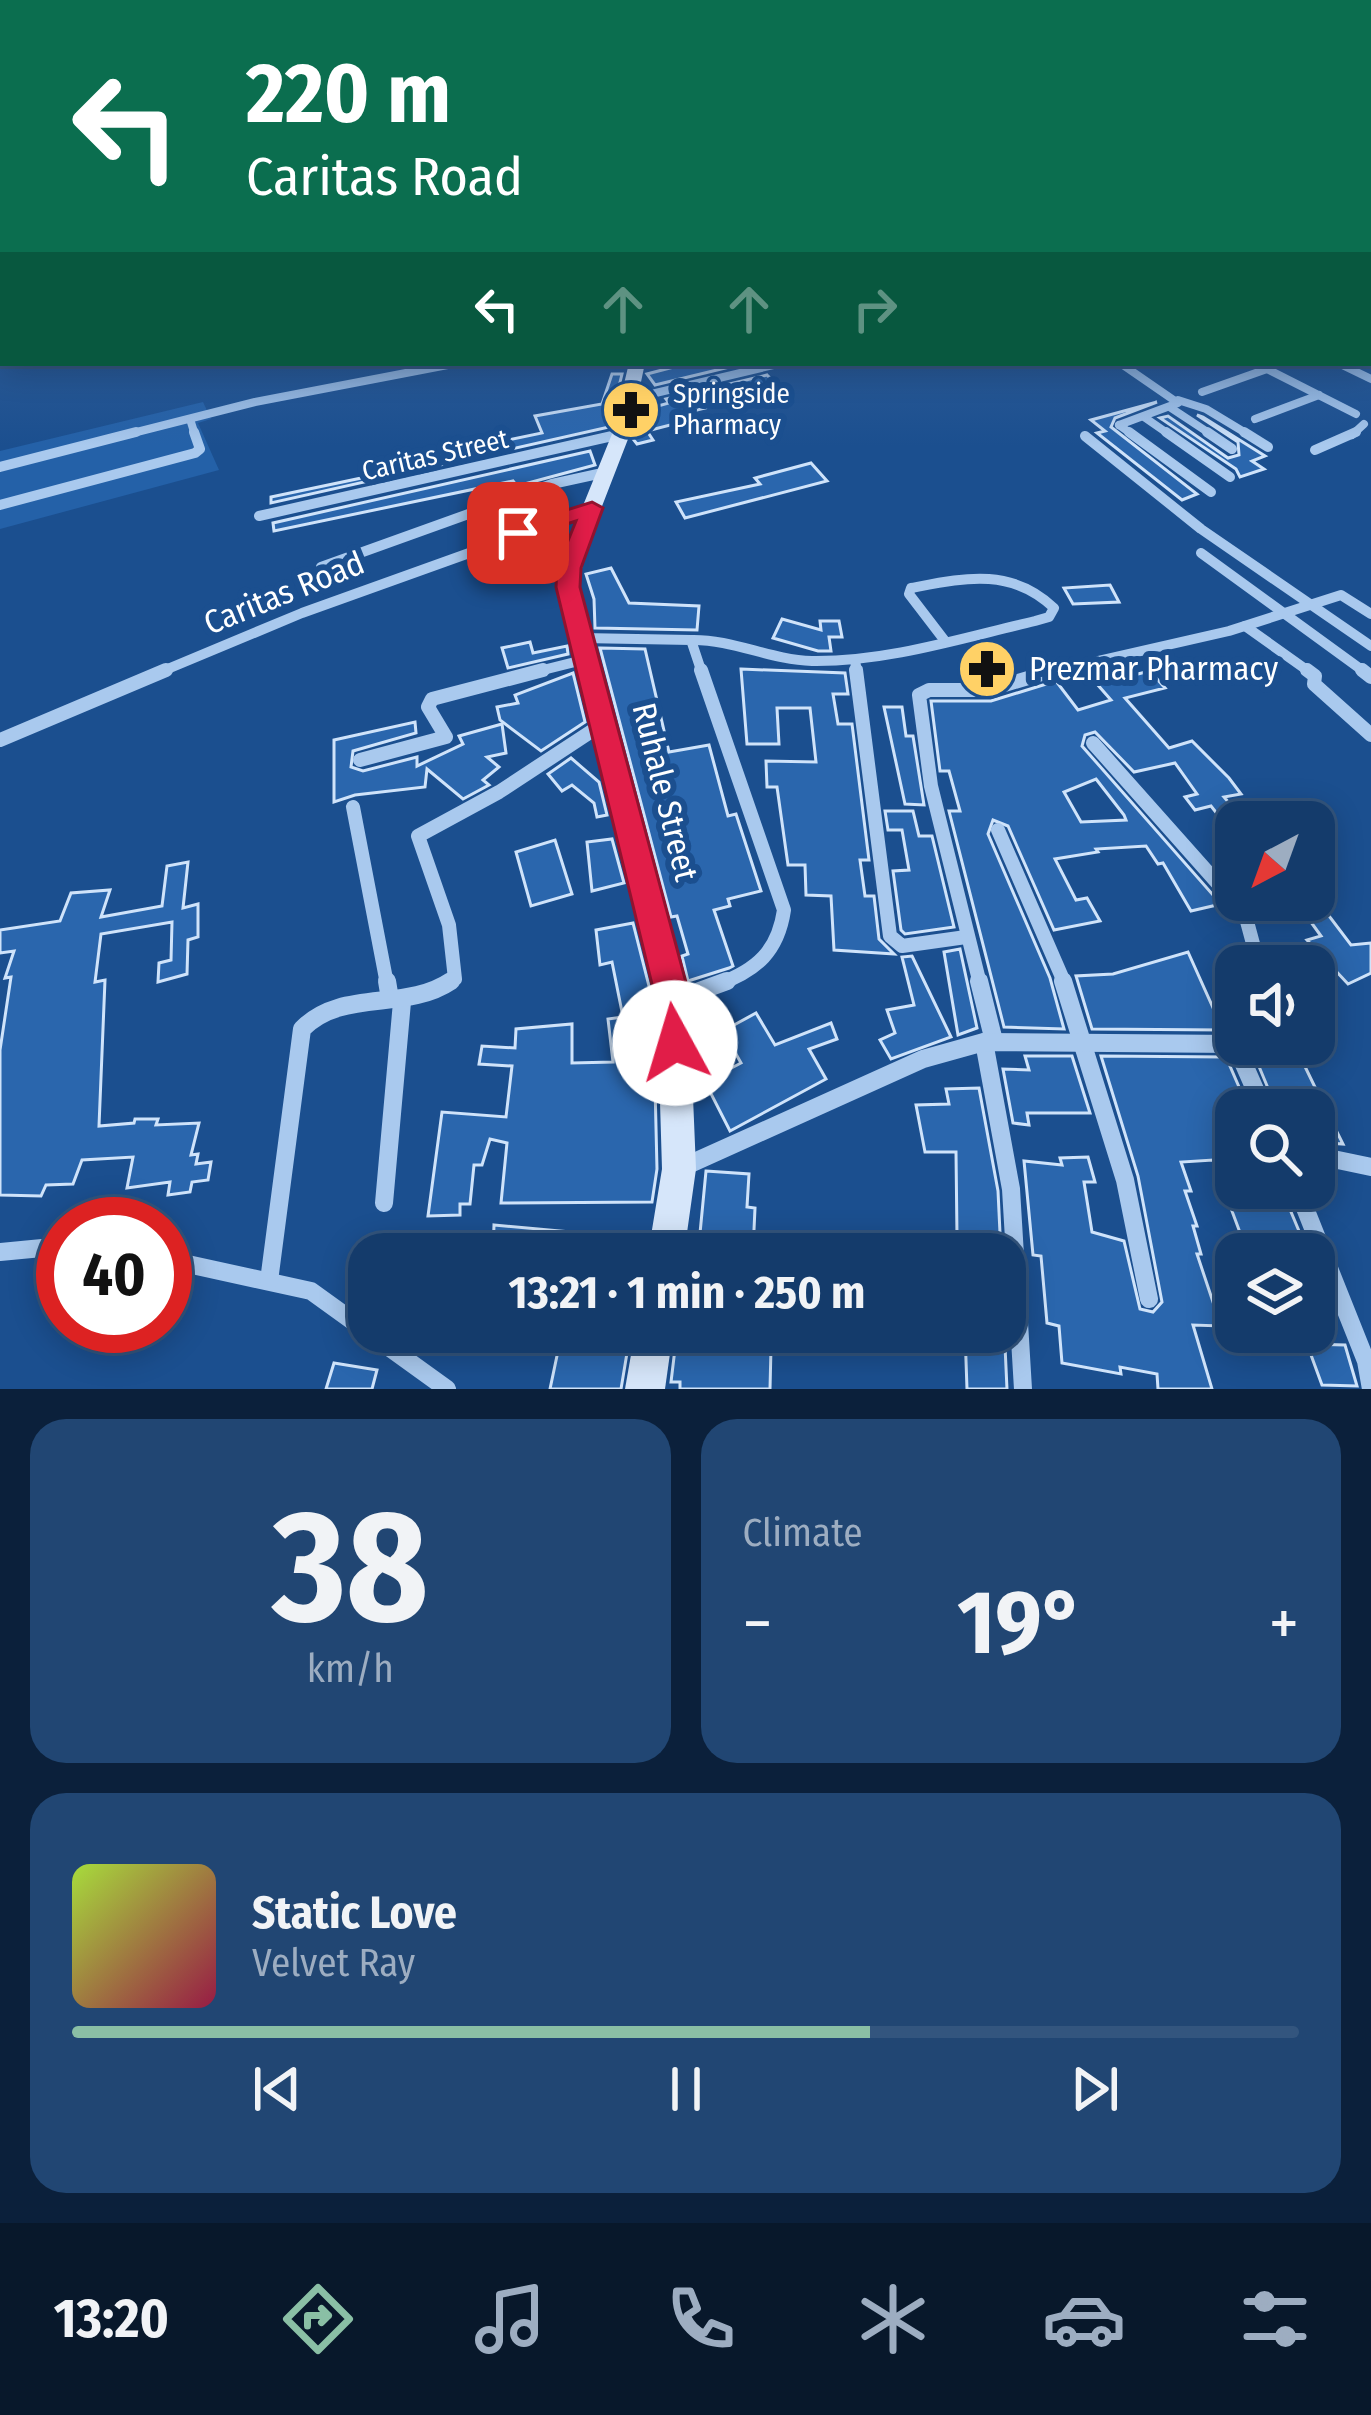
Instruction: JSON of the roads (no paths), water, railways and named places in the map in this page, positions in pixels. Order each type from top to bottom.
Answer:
[{"type":"street","points":[[0,467],[255,402],[442,366]]},
{"type":"street","name":"Ruhale Street","points":[[639,366],[626,400],[621,434],[569,568],[568,587],[674,1001],[679,1169],[669,1233]]},
{"type":"street","points":[[626,400],[769,366]]},
{"type":"street","points":[[1124,366],[1232,449]]},
{"type":"street","points":[[1262,366],[1367,417],[1353,435],[1315,450]]},
{"type":"street","points":[[1343,366],[1371,379]]},
{"type":"street","points":[[1202,392],[1268,369]]},
{"type":"street","points":[[1255,419],[1319,395]]},
{"type":"street","points":[[1211,492],[1119,424],[1174,404],[1206,409],[1268,447]]},
{"type":"street","points":[[1144,417],[1230,477]]},
{"type":"street","points":[[0,505],[195,453],[200,448],[190,419]]},
{"type":"street","name":"Caritas Street","points":[[259,516],[621,434]]},
{"type":"street","points":[[1085,436],[1201,529],[1371,646]]},
{"type":"street","points":[[321,567],[552,484],[607,472]]},
{"type":"street","name":"Caritas Road","points":[[0,740],[302,613],[592,508]]},
{"type":"street","points":[[1201,553],[1371,677]]},
{"type":"street","points":[[360,760],[429,746],[446,737],[428,706],[432,699],[585,648],[728,638],[801,661],[855,660],[945,641],[1035,621],[1049,617],[1054,608],[1020,582],[999,575],[911,588],[909,594],[945,641]]},
{"type":"street","points":[[1023,1389],[1011,1190],[989,1042],[931,785],[918,701],[923,692],[973,693],[1245,626],[1340,595],[1371,614]]},
{"type":"street","points":[[1245,626],[1315,676],[1314,684],[1371,735]]},
{"type":"street","points":[[674,1001],[749,972],[769,957],[783,937],[784,910],[691,640]]},
{"type":"street","points":[[855,660],[890,936],[902,946],[966,938]]},
{"type":"street","points":[[269,1281],[302,1029],[321,1010],[396,1000],[446,987],[455,979],[449,925],[418,836],[499,792],[605,723]]},
{"type":"street","points":[[1093,743],[1245,914],[1253,945]]},
{"type":"street","points":[[353,807],[396,1000],[384,1203]]},
{"type":"street","points":[[998,830],[1071,999],[1125,1180],[1148,1299]]},
{"type":"street","points":[[679,1169],[923,1059],[989,1042],[1215,1044]]},
{"type":"street","points":[[1335,1159],[1371,1167]]},
{"type":"street","points":[[1305,1209],[1366,1360],[1371,1389]]},
{"type":"street","points":[[0,1252],[36,1249]]},
{"type":"street","points":[[192,1265],[310,1291],[447,1389]]},
{"type":"street","points":[[645,1389],[651,1353]]},
{"type":"place","name":"Springside Pharmacy","points":[[631,410]]},
{"type":"place","name":"Prezmar Pharmacy","points":[[987,669]]}]
